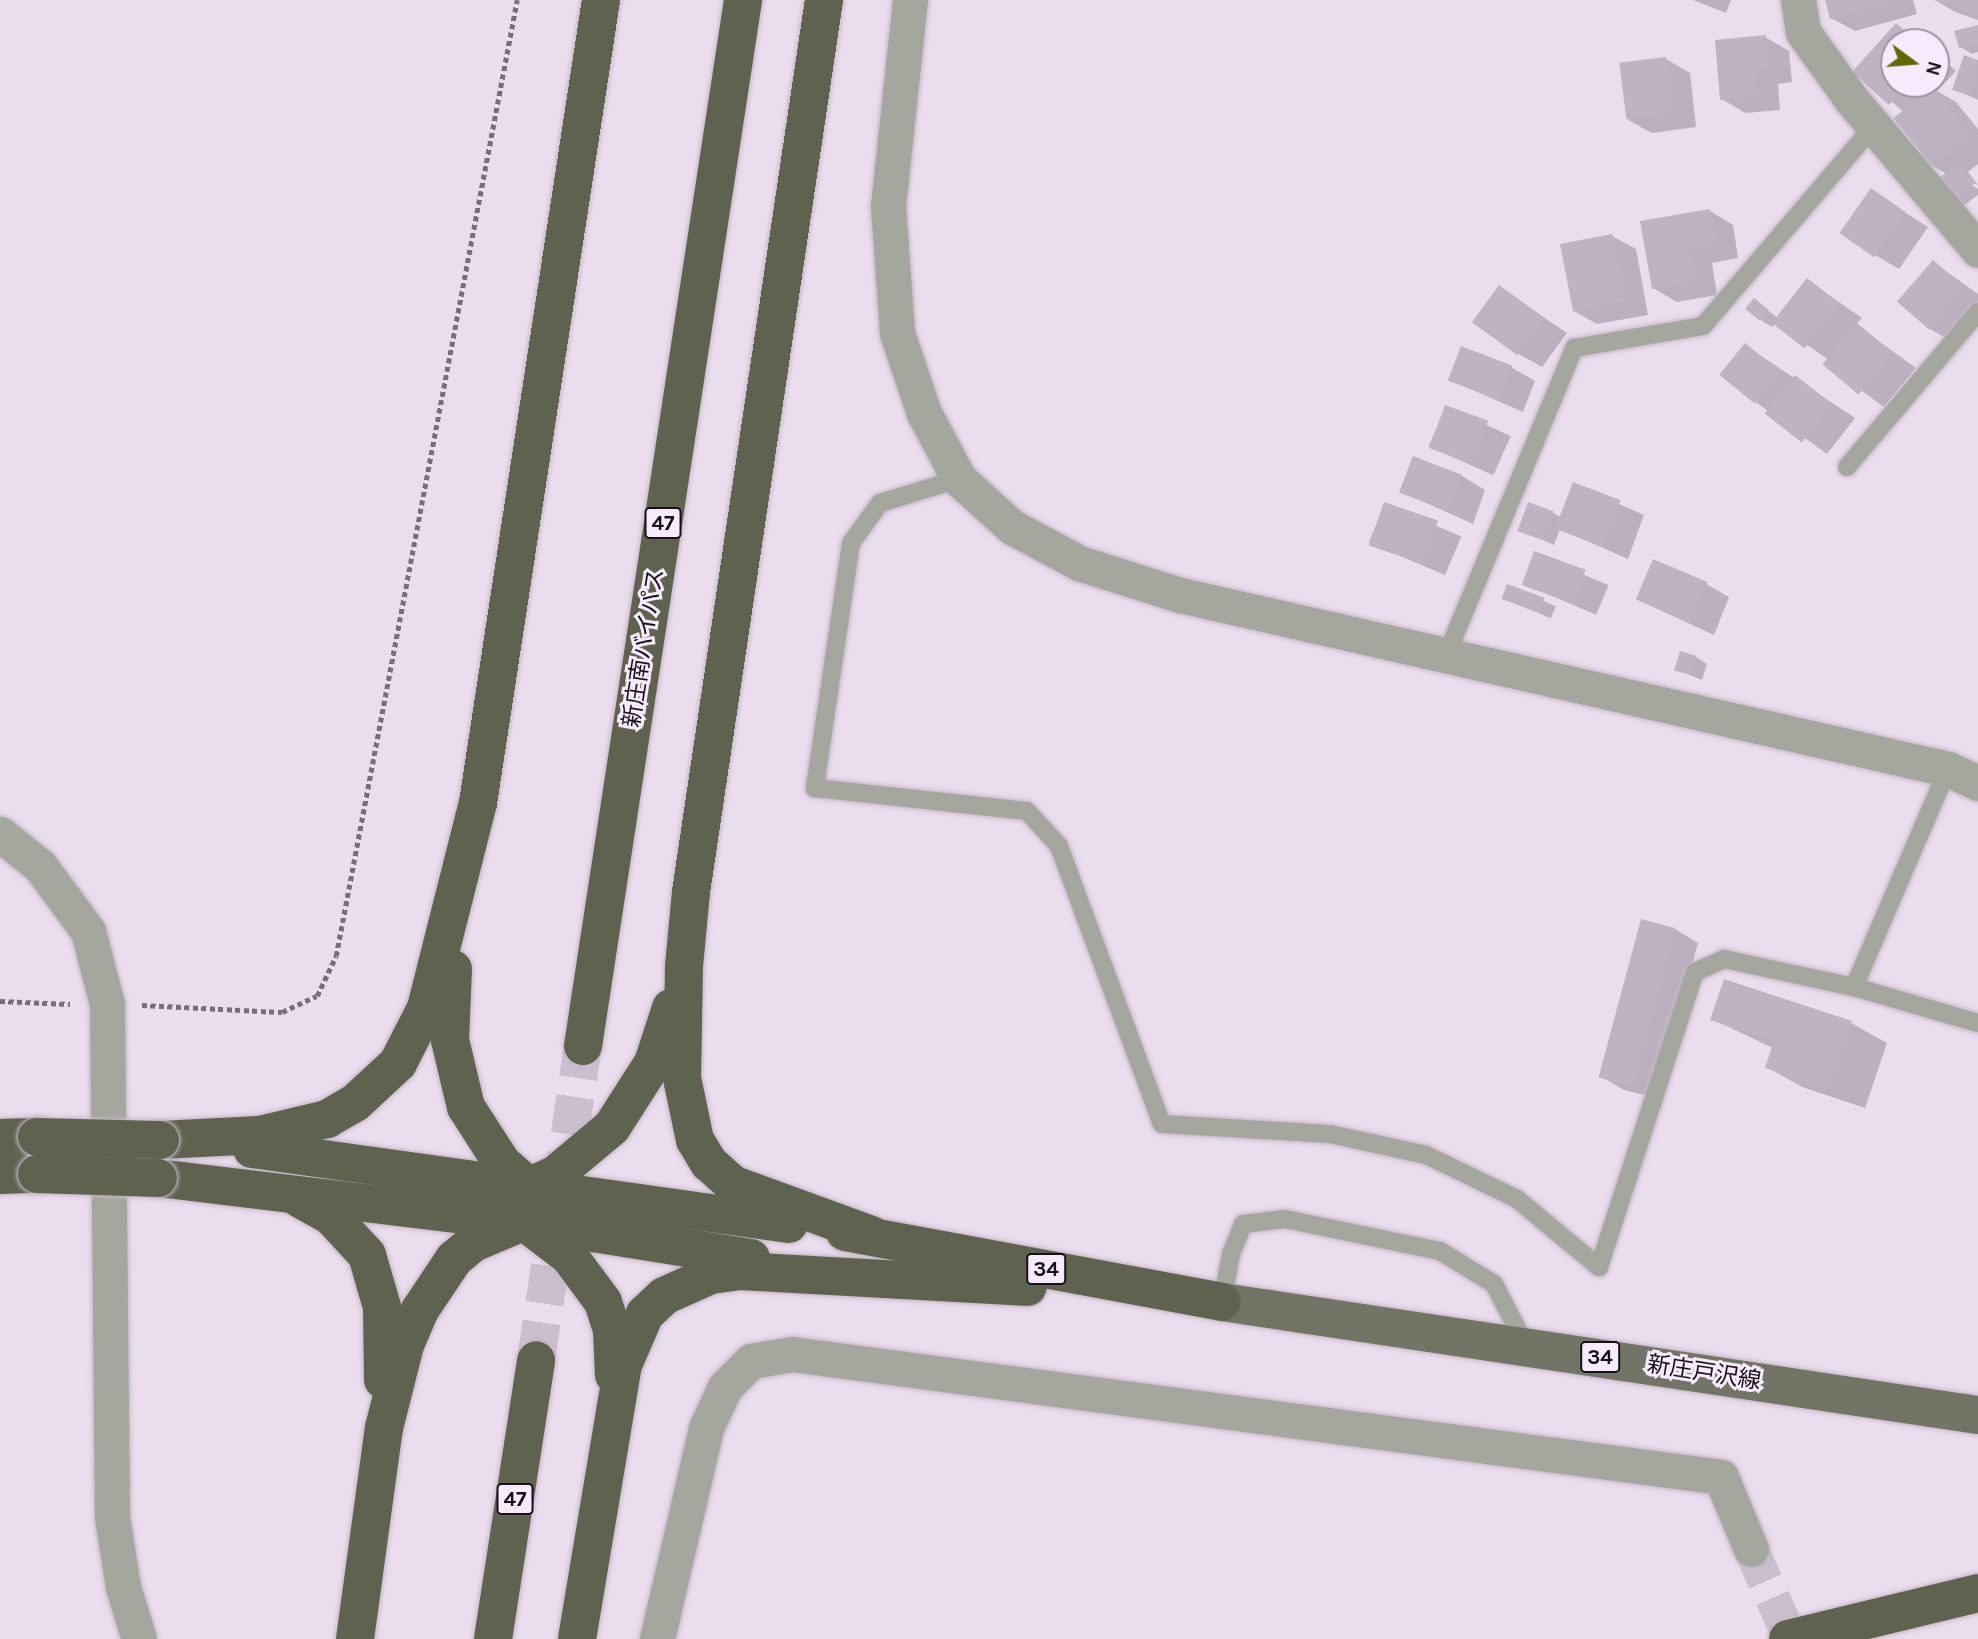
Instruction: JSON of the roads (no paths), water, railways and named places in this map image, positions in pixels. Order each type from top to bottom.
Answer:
[{"type":"highway","points":[[601,0],[454,961],[450,1040],[466,1107],[527,1205],[603,1302],[615,1356],[610,1427]]},
{"type":"highway","name":"新庄南バイパス","points":[[583,1046],[743,0]]},
{"type":"highway","points":[[355,1639],[375,1490],[393,1385],[420,1310],[454,1259],[527,1205],[556,1174],[612,1127],[653,1063],[675,991],[824,0]]},
{"type":"highway","points":[[160,1140],[297,1129],[355,1103],[398,1063],[426,1008],[478,803]]},
{"type":"highway","points":[[691,892],[684,966],[682,1078],[695,1140],[709,1163],[732,1184],[870,1235]]},
{"type":"highway","points":[[0,1138],[37,1136],[160,1140],[401,1168],[674,1247],[867,1275]]},
{"type":"highway","points":[[401,1168],[481,1198],[579,1213],[674,1247]]},
{"type":"highway","points":[[19,1175],[158,1178],[398,1206],[681,1208],[870,1235]]},
{"type":"highway","points":[[269,1190],[308,1202],[331,1216],[355,1240],[376,1278],[384,1338],[375,1490]]},
{"type":"highway","points":[[398,1206],[481,1198]]},
{"type":"highway","points":[[579,1213],[681,1208]]},
{"type":"highway","name":"34","points":[[870,1235],[1222,1302]]},
{"type":"highway","points":[[577,1639],[610,1427],[631,1339],[645,1314],[664,1297],[711,1275],[741,1270],[867,1275]]},
{"type":"highway","name":"34","points":[[867,1275],[1222,1302]]},
{"type":"highway","name":"47","points":[[494,1639],[536,1360]]},
{"type":"highway","points":[[1788,1639],[1978,1593]]},
{"type":"main road","name":"新庄戸沢線","points":[[1222,1302],[1978,1415]]},
{"type":"street","points":[[910,0],[888,206],[897,333],[924,412],[958,479],[1012,527],[1079,562],[1180,595],[1963,776]]},
{"type":"street","points":[[1798,0],[1803,32],[1873,127],[1978,250]]},
{"type":"street","points":[[0,834],[40,866],[88,931],[107,1004],[112,1517],[123,1587],[139,1639]]},
{"type":"street","points":[[657,1639],[706,1428],[725,1387],[751,1361],[792,1354],[1721,1477],[1751,1549]]},
{"type":"lane","points":[[1446,656],[1574,348],[1703,326],[1873,127]]},
{"type":"lane","points":[[1847,467],[1978,312]]},
{"type":"lane","points":[[958,479],[880,503],[851,543],[815,788],[1027,811],[1059,846],[1162,1124],[1330,1135],[1426,1154],[1517,1199],[1600,1267],[1695,972],[1724,959],[1854,987],[1978,1023]]},
{"type":"lane","points":[[1854,987],[1963,776]]},
{"type":"lane","points":[[1222,1302],[1231,1254],[1243,1224],[1285,1219],[1440,1251],[1494,1284],[1525,1346]]},
{"type":"tunnel","points":[[536,1360],[583,1046]]},
{"type":"tunnel","points":[[1751,1549],[1791,1639]]}]
